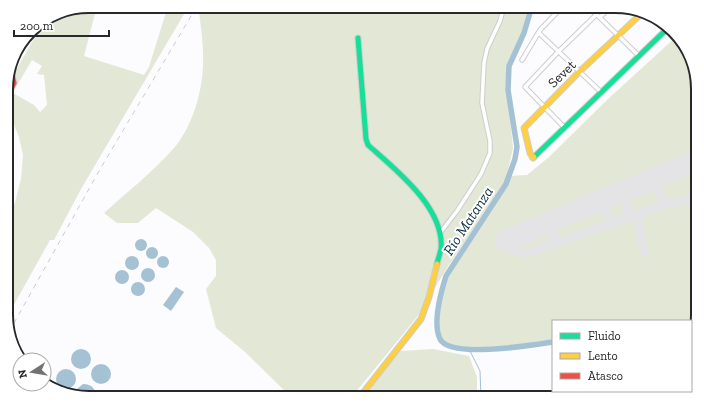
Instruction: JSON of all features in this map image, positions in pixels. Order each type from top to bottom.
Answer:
[{"type":"street","points":[[440,233],[457,211],[481,174],[490,154],[490,140],[482,103],[484,63],[502,13]]},
{"type":"street","points":[[522,60],[539,33],[557,13]]},
{"type":"street","points":[[600,18],[605,13]]},
{"type":"street","points":[[639,56],[620,35],[597,14],[559,51],[526,87],[564,127],[639,56],[664,32]]},
{"type":"street","name":"Sevet","points":[[564,127],[533,158],[530,153],[524,128],[638,17]]},
{"type":"street","points":[[539,33],[601,92]]},
{"type":"street","points":[[358,38],[364,132],[368,145],[419,192],[428,203],[438,222],[441,248],[422,319],[364,391]]},
{"type":"green space","points":[[95,13],[84,56],[144,75],[149,67],[166,13],[185,13],[81,189],[54,240],[50,240],[13,306],[13,208],[21,179],[23,155],[19,137],[13,122],[13,93],[34,105],[40,112],[47,105],[44,75],[37,74],[42,66],[32,60],[16,87],[17,83],[15,72],[36,35],[51,23],[74,14]]},
{"type":"green space","points":[[199,13],[527,13],[521,35],[507,64],[507,89],[513,148],[505,183],[447,268],[417,317],[357,391],[285,391],[245,352],[216,328],[206,289],[216,276],[216,260],[209,248],[193,232],[156,208],[138,223],[117,223],[104,213],[149,174],[166,157],[186,130],[195,109],[201,87],[203,66]]},
{"type":"green space","points":[[673,40],[687,64],[691,84],[691,320],[552,320],[552,342],[511,348],[475,350],[447,345],[440,339],[437,325],[438,308],[446,276],[506,184],[509,176],[527,175],[549,157],[608,99]]},
{"type":"green space","points":[[433,349],[469,356],[477,377],[477,391],[368,391],[400,351]]},
{"type":"water","points":[[141,239],[145,241],[147,245],[145,249],[141,251],[137,249],[135,245],[137,241]]},
{"type":"water","points":[[152,247],[156,249],[158,253],[156,257],[152,259],[148,257],[146,253],[148,249]]},
{"type":"water","points":[[132,256],[137,258],[139,263],[137,268],[132,270],[127,268],[125,263],[127,258]]},
{"type":"water","points":[[163,256],[167,258],[169,262],[167,266],[163,268],[159,266],[157,262],[159,258]]},
{"type":"water","points":[[148,268],[153,270],[155,275],[153,280],[148,282],[143,280],[141,275],[143,270]]},
{"type":"water","points":[[122,270],[127,272],[129,277],[127,282],[122,284],[117,282],[115,277],[117,272]]},
{"type":"water","points":[[138,282],[143,284],[145,289],[143,294],[138,296],[133,294],[131,289],[133,284]]},
{"type":"water","points":[[176,287],[184,292],[171,311],[163,305]]},
{"type":"water","points":[[81,349],[88,352],[91,359],[88,366],[81,369],[74,366],[71,359],[74,352]]},
{"type":"water","points":[[101,364],[108,367],[111,374],[108,381],[101,384],[94,381],[91,374],[94,367]]},
{"type":"water","points":[[62,370],[70,370],[75,375],[75,383],[70,388],[57,383],[57,375]]},
{"type":"water","points":[[83,384],[89,385],[94,391],[77,390]]},
{"type":"waterway","name":"Río Matanza","points":[[530,13],[524,33],[509,66],[508,90],[517,147],[515,159],[506,184],[446,276],[438,308],[437,325],[440,339],[447,345],[459,348],[475,350],[511,348],[552,342]]},
{"type":"waterway","points":[[469,349],[480,371],[481,391]]},
{"type":"taxiway","points":[[654,179],[664,205]]},
{"type":"taxiway","points":[[508,240],[515,251],[527,253],[630,217],[622,192]]},
{"type":"taxiway","points":[[603,200],[610,224]]},
{"type":"taxiway","points":[[630,217],[672,203],[691,200]]},
{"type":"taxiway","points":[[637,214],[643,249],[645,252]]},
{"type":"taxiway","points":[[549,223],[557,243]]},
{"type":"runway","points":[[505,241],[691,163]]},
{"type":"railway","points":[[14,323],[99,171],[193,13]]},
{"type":"traffic: fast","points":[[534,157],[664,32]]},
{"type":"traffic: fast","points":[[358,38],[366,139],[368,145],[404,178],[427,204],[435,219],[440,234],[441,249],[437,264]]},
{"type":"traffic: slow","points":[[534,157],[533,158],[530,153],[524,128],[578,73],[638,17]]},
{"type":"traffic: slow","points":[[364,391],[421,319],[429,297],[437,264]]}]
